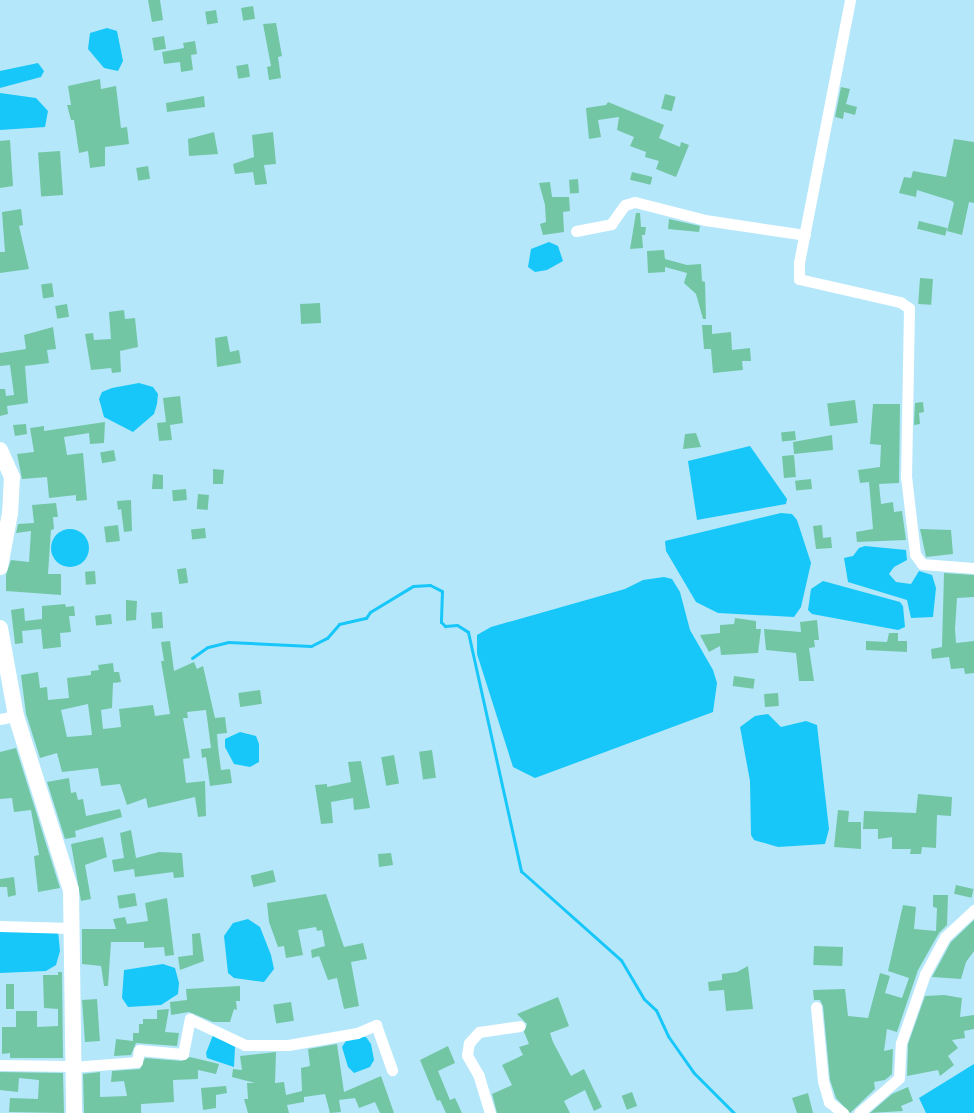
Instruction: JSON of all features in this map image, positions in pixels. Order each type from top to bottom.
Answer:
[{"type":"street","points":[[850,0],[805,235],[799,279],[900,302],[910,308],[906,476],[916,554],[922,564],[974,568]]},
{"type":"street","points":[[576,230],[611,224],[625,205],[635,202],[705,220],[805,235]]},
{"type":"street","points":[[0,450],[12,477],[10,513],[0,567]]},
{"type":"street","points":[[0,628],[8,717],[71,890],[74,1113]]},
{"type":"street","points":[[859,1113],[899,1078],[901,1044],[925,974],[945,937],[974,910]]},
{"type":"street","points":[[0,926],[72,928]]},
{"type":"street","points":[[816,1007],[823,1082],[829,1102],[842,1113]]},
{"type":"street","points":[[0,1064],[72,1066],[137,1062],[139,1050],[182,1054],[190,1019],[246,1045],[288,1044],[357,1033],[376,1025],[392,1070]]},
{"type":"street","points":[[490,1113],[479,1076],[467,1055],[469,1043],[479,1032],[520,1026]]},
{"type":"water","points":[[107,28],[117,31],[123,61],[118,71],[104,68],[88,49],[90,33]]},
{"type":"water","points":[[38,63],[44,71],[41,77],[0,88],[0,71]]},
{"type":"water","points":[[0,93],[36,98],[48,111],[45,127],[0,130]]},
{"type":"water","points":[[549,242],[558,246],[563,261],[547,270],[535,272],[528,267],[531,249]]},
{"type":"water","points":[[139,383],[153,387],[158,394],[157,404],[154,414],[133,432],[104,417],[99,399],[102,392],[112,388]]},
{"type":"water","points":[[750,446],[787,499],[786,504],[697,520],[688,461]]},
{"type":"water","points":[[781,513],[792,514],[797,520],[811,563],[801,607],[794,617],[718,613],[696,602],[666,551],[665,541]]},
{"type":"water","points":[[70,529],[83,535],[89,548],[83,561],[70,567],[57,561],[51,548],[57,535]]},
{"type":"water","points":[[865,546],[906,550],[907,560],[894,567],[889,574],[896,582],[911,584],[919,571],[932,575],[936,588],[933,617],[911,618],[907,600],[848,582],[844,558],[853,556],[859,548]]},
{"type":"water","points":[[664,577],[672,579],[680,592],[690,630],[713,670],[717,683],[713,712],[535,778],[513,767],[477,654],[477,635],[491,627],[625,589],[643,580]]},
{"type":"water","points":[[823,581],[900,602],[903,606],[905,627],[898,630],[812,614],[808,610],[811,589]]},
{"type":"water","points":[[768,714],[781,727],[806,721],[817,725],[829,829],[825,844],[778,847],[754,840],[751,835],[750,781],[740,727],[755,716]]},
{"type":"water","points":[[240,732],[256,736],[259,744],[259,762],[250,767],[234,764],[225,747],[225,739]]},
{"type":"water","points":[[248,919],[260,927],[271,955],[274,969],[264,982],[234,978],[228,973],[224,936],[233,923]]},
{"type":"water","points":[[0,929],[58,931],[60,951],[56,965],[46,971],[0,973]]},
{"type":"water","points":[[163,964],[175,968],[179,983],[178,994],[161,1005],[128,1007],[122,998],[124,970]]},
{"type":"water","points":[[213,1035],[235,1047],[234,1067],[207,1058],[206,1053]]},
{"type":"water","points":[[366,1037],[371,1044],[374,1060],[370,1067],[354,1073],[348,1067],[342,1047],[346,1041]]},
{"type":"water","points":[[974,1064],[974,1113],[926,1113],[919,1098]]},
{"type":"building","points":[[148,0],[160,0],[163,20],[152,22]]},
{"type":"building","points":[[253,6],[255,19],[243,21],[241,8]]},
{"type":"building","points":[[216,10],[218,23],[207,25],[205,12]]},
{"type":"building","points":[[276,23],[282,56],[278,57],[281,78],[269,80],[267,67],[271,66],[263,24]]},
{"type":"building","points":[[164,36],[166,49],[154,51],[152,38]]},
{"type":"building","points":[[195,41],[197,54],[191,55],[193,70],[181,72],[180,62],[164,64],[162,52],[184,48],[183,43]]},
{"type":"building","points":[[248,64],[250,77],[238,79],[236,66]]},
{"type":"building","points":[[100,79],[101,89],[116,86],[121,128],[127,127],[129,144],[105,147],[105,166],[90,168],[88,151],[79,153],[74,120],[71,120],[67,105],[71,105],[68,86]]},
{"type":"building","points":[[841,87],[850,89],[846,104],[857,107],[855,115],[844,112],[843,119],[835,117]]},
{"type":"building","points":[[665,94],[676,97],[672,111],[661,108]]},
{"type":"building","points":[[204,96],[205,107],[167,112],[166,103]]},
{"type":"building","points":[[608,102],[664,125],[659,138],[680,147],[681,142],[689,145],[676,177],[656,169],[659,161],[645,157],[646,152],[630,146],[634,137],[617,130],[619,117],[598,120],[601,137],[589,139],[586,108],[606,105]]},
{"type":"building","points":[[214,132],[218,154],[189,156],[188,139]]},
{"type":"building","points":[[273,132],[276,164],[264,165],[267,184],[255,185],[253,172],[235,174],[233,164],[254,157],[252,135]]},
{"type":"building","points":[[954,139],[974,142],[974,203],[969,202],[962,235],[947,231],[954,203],[952,201],[917,190],[916,197],[899,193],[904,177],[911,178],[913,171],[946,177]]},
{"type":"building","points":[[10,140],[13,186],[0,188],[0,141]]},
{"type":"building","points":[[60,151],[63,195],[41,196],[38,153]]},
{"type":"building","points":[[148,166],[150,179],[138,181],[136,168]]},
{"type":"building","points":[[632,172],[652,177],[650,185],[630,180]]},
{"type":"building","points":[[578,179],[579,193],[570,194],[569,180]]},
{"type":"building","points":[[550,182],[552,197],[569,197],[570,211],[563,212],[564,232],[543,235],[540,224],[546,222],[545,205],[539,183]]},
{"type":"building","points":[[21,209],[23,225],[19,226],[29,269],[0,273],[0,252],[5,252],[2,212]]},
{"type":"building","points":[[636,213],[640,213],[641,227],[646,227],[645,235],[642,235],[643,248],[630,249]]},
{"type":"building","points":[[669,219],[700,226],[699,232],[668,229]]},
{"type":"building","points":[[919,221],[947,228],[945,236],[917,229]]},
{"type":"building","points":[[664,250],[665,259],[687,265],[701,264],[702,281],[705,282],[706,319],[703,319],[696,294],[684,283],[687,273],[665,267],[665,272],[648,273],[647,251]]},
{"type":"building","points":[[920,278],[933,279],[931,305],[918,304]]},
{"type":"building","points":[[52,283],[54,297],[43,298],[41,285]]},
{"type":"building","points":[[320,303],[321,323],[301,324],[300,304]]},
{"type":"building","points":[[67,304],[69,317],[57,319],[55,306]]},
{"type":"building","points":[[124,310],[125,319],[135,318],[138,347],[120,351],[121,372],[112,373],[111,368],[91,370],[85,334],[93,333],[94,340],[111,339],[109,312]]},
{"type":"building","points":[[702,325],[712,325],[712,334],[731,332],[732,350],[750,348],[751,361],[742,361],[743,370],[713,373],[711,349],[704,349]]},
{"type":"building","points":[[53,327],[56,349],[47,350],[49,363],[25,366],[28,403],[7,406],[8,414],[0,416],[0,389],[5,389],[6,396],[14,395],[10,365],[0,366],[0,353],[26,349],[24,335]]},
{"type":"building","points":[[227,336],[230,352],[239,350],[241,363],[217,367],[215,338]]},
{"type":"building","points":[[180,396],[183,423],[170,425],[172,440],[159,441],[157,423],[166,422],[163,398]]},
{"type":"building","points":[[855,400],[858,423],[830,426],[827,403]]},
{"type":"building","points":[[923,402],[924,412],[919,413],[920,424],[914,425],[915,403]]},
{"type":"building","points":[[873,404],[900,404],[899,483],[879,484],[881,504],[893,502],[894,512],[902,511],[906,540],[857,542],[856,532],[873,529],[869,482],[860,483],[858,470],[880,467],[881,445],[870,444]]},
{"type":"building","points":[[105,422],[104,443],[90,444],[89,433],[64,437],[67,455],[83,453],[87,500],[76,501],[76,495],[49,498],[47,477],[22,479],[17,454],[34,452],[30,428],[44,426],[44,431]]},
{"type":"building","points":[[26,424],[27,434],[15,436],[13,425]]},
{"type":"building","points":[[795,431],[796,440],[782,441],[781,432]]},
{"type":"building","points":[[696,433],[701,447],[683,449],[685,434]]},
{"type":"building","points":[[832,435],[833,450],[794,454],[793,442]]},
{"type":"building","points":[[114,450],[116,461],[102,463],[100,452]]},
{"type":"building","points":[[794,455],[796,477],[784,478],[782,456]]},
{"type":"building","points":[[213,469],[224,470],[223,484],[213,484]]},
{"type":"building","points":[[153,474],[163,475],[163,489],[152,489]]},
{"type":"building","points":[[811,479],[812,489],[796,491],[795,481]]},
{"type":"building","points":[[186,489],[187,500],[173,501],[172,490]]},
{"type":"building","points":[[198,494],[209,495],[208,510],[197,509]]},
{"type":"building","points":[[131,500],[132,531],[124,532],[121,509],[118,510],[117,501]]},
{"type":"building","points":[[56,503],[58,517],[53,517],[54,529],[51,530],[48,574],[61,574],[61,595],[6,591],[6,575],[11,560],[29,562],[31,531],[16,533],[18,524],[34,523],[32,505]]},
{"type":"building","points":[[118,525],[120,541],[106,543],[104,527]]},
{"type":"building","points":[[822,525],[823,538],[831,537],[832,548],[816,549],[813,526]]},
{"type":"building","points":[[205,528],[206,538],[192,539],[191,529]]},
{"type":"building","points":[[920,529],[951,530],[953,554],[926,557]]},
{"type":"building","points":[[186,568],[188,583],[179,584],[177,569]]},
{"type":"building","points":[[95,571],[96,584],[86,585],[85,572]]},
{"type":"building","points":[[944,573],[974,575],[974,597],[957,598],[955,629],[956,643],[974,641],[974,673],[965,674],[964,668],[951,669],[949,657],[932,659],[931,649],[942,647]]},
{"type":"building","points":[[126,600],[137,601],[136,620],[126,621]]},
{"type":"building","points":[[65,604],[66,607],[74,606],[75,616],[69,616],[71,632],[60,633],[61,647],[43,649],[41,629],[22,631],[23,643],[15,644],[11,610],[24,608],[25,621],[42,619],[42,606]]},
{"type":"building","points":[[162,612],[163,628],[152,629],[151,613]]},
{"type":"building","points":[[111,614],[112,624],[96,626],[95,616]]},
{"type":"building","points":[[735,618],[756,621],[756,629],[761,629],[758,653],[721,655],[720,646],[709,652],[700,635],[720,633],[720,625],[734,624]]},
{"type":"building","points":[[817,620],[819,640],[814,640],[815,647],[809,648],[814,681],[799,681],[796,653],[766,650],[764,629],[801,632],[800,622]]},
{"type":"building","points":[[889,633],[898,633],[898,641],[907,641],[907,652],[866,650],[866,641],[887,642]]},
{"type":"building","points":[[170,641],[174,671],[194,662],[197,669],[203,666],[215,718],[225,717],[227,733],[217,734],[218,747],[221,770],[230,769],[232,783],[210,786],[206,757],[202,758],[201,749],[211,748],[206,710],[187,712],[188,718],[183,718],[190,758],[183,759],[186,783],[205,781],[206,816],[198,817],[195,797],[148,808],[146,798],[127,805],[120,784],[101,786],[98,768],[62,772],[57,753],[40,758],[26,714],[21,675],[38,672],[40,688],[47,687],[48,700],[69,698],[67,678],[91,675],[91,671],[99,670],[98,665],[113,663],[114,672],[119,672],[121,682],[113,683],[112,708],[101,710],[103,729],[121,727],[119,709],[153,705],[155,716],[170,714],[161,661],[164,661],[161,642]],"holes":[[[88,704],[92,735],[67,737],[61,710]]]},
{"type":"building","points":[[734,676],[755,679],[753,689],[733,686]]},
{"type":"building","points":[[260,690],[262,704],[240,707],[238,693]]},
{"type":"building","points":[[778,693],[779,706],[765,707],[764,694]]},
{"type":"building","points":[[16,748],[60,888],[38,892],[34,856],[39,855],[31,810],[14,812],[12,798],[0,799],[0,752]]},
{"type":"building","points":[[432,750],[436,778],[423,780],[419,752]]},
{"type":"building","points":[[394,755],[399,784],[386,786],[381,757]]},
{"type":"building","points":[[361,761],[370,808],[354,810],[353,798],[331,802],[333,823],[321,824],[315,785],[327,784],[327,787],[351,782],[348,762]]},
{"type":"building","points":[[69,778],[71,793],[76,792],[78,800],[83,799],[86,816],[120,809],[122,817],[75,831],[76,837],[65,839],[47,782]]},
{"type":"building","points":[[918,794],[952,797],[951,816],[937,815],[936,848],[922,847],[921,854],[910,854],[911,849],[892,849],[892,837],[878,839],[878,829],[863,829],[864,811],[916,813]]},
{"type":"building","points":[[838,810],[849,811],[848,822],[861,822],[861,849],[834,847]]},
{"type":"building","points":[[131,830],[136,858],[159,852],[182,853],[184,877],[174,878],[173,872],[135,877],[134,869],[114,872],[112,860],[124,858],[120,833]]},
{"type":"building","points":[[103,837],[107,857],[85,865],[91,899],[81,901],[71,844]]},
{"type":"building","points":[[391,853],[393,865],[379,867],[378,854]]},
{"type":"building","points":[[273,870],[276,882],[254,887],[251,876]]},
{"type":"building","points":[[14,877],[16,895],[8,897],[7,887],[0,887],[0,879]]},
{"type":"building","points":[[956,885],[974,889],[972,898],[954,894]]},
{"type":"building","points":[[135,893],[137,906],[119,909],[117,896]]},
{"type":"building","points":[[326,894],[344,947],[363,943],[367,959],[351,962],[359,1006],[344,1009],[337,978],[328,980],[319,956],[312,958],[311,950],[325,946],[322,930],[317,931],[316,927],[298,930],[303,955],[286,958],[284,946],[278,947],[269,922],[267,903]]},
{"type":"building","points":[[933,895],[948,895],[947,925],[939,933],[918,970],[897,1032],[887,1029],[884,1051],[893,1049],[892,1074],[885,1080],[874,1082],[875,1089],[850,1113],[836,1098],[830,1080],[823,1006],[820,1000],[814,1000],[813,990],[845,989],[848,1016],[868,1018],[880,973],[890,976],[885,993],[902,998],[909,978],[888,971],[903,905],[916,907],[914,929],[936,931],[937,908],[933,907]]},
{"type":"building","points":[[167,898],[174,955],[165,956],[164,947],[144,948],[144,942],[111,942],[108,986],[104,986],[101,966],[82,964],[82,929],[116,929],[113,919],[125,917],[127,924],[148,921],[145,903]]},
{"type":"building","points":[[974,920],[974,951],[966,962],[961,979],[932,977],[951,942]]},
{"type":"building","points":[[200,933],[204,961],[180,970],[178,957],[193,955],[192,934]]},
{"type":"building","points":[[814,946],[843,947],[842,966],[813,965]]},
{"type":"building","points":[[748,966],[753,1009],[726,1011],[724,990],[709,991],[708,982],[722,980],[722,974],[737,972]]},
{"type":"building","points":[[58,972],[62,972],[63,1058],[10,1058],[10,1053],[2,1054],[2,1027],[16,1027],[16,1011],[37,1011],[37,1027],[58,1026],[58,1009],[44,1008],[43,975],[58,975]]},
{"type":"building","points":[[6,984],[14,984],[14,1009],[6,1009]]},
{"type":"building","points":[[240,986],[240,1001],[236,1001],[237,1010],[234,1009],[230,1022],[213,1022],[189,1012],[171,1015],[170,1002],[187,1000],[186,989]]},
{"type":"building","points":[[944,995],[962,998],[960,1017],[974,1015],[974,1029],[964,1031],[965,1038],[952,1040],[958,1048],[948,1056],[954,1065],[940,1076],[938,1070],[907,1076],[908,1044],[925,996]]},
{"type":"building","points":[[558,997],[569,1026],[550,1033],[553,1042],[571,1076],[584,1069],[602,1107],[594,1111],[585,1090],[564,1101],[570,1113],[497,1113],[492,1094],[512,1085],[502,1065],[523,1055],[519,1047],[529,1044],[524,1032],[527,1024],[517,1014]]},
{"type":"building","points":[[97,999],[100,1041],[85,1042],[82,1000]]},
{"type":"building","points":[[291,1002],[294,1021],[276,1024],[273,1005]]},
{"type":"building","points":[[169,1009],[165,1032],[179,1033],[177,1046],[136,1043],[131,1055],[114,1056],[116,1039],[133,1041],[133,1033],[139,1033],[139,1024],[143,1024],[143,1019],[157,1019],[157,1010]]},
{"type":"building","points":[[337,1044],[344,1092],[381,1076],[394,1113],[380,1113],[375,1102],[359,1108],[355,1098],[339,1100],[341,1112],[330,1113],[325,1094],[304,1097],[304,1102],[287,1105],[289,1113],[248,1113],[244,1099],[248,1099],[247,1083],[255,1083],[232,1077],[233,1069],[242,1070],[240,1056],[276,1052],[275,1083],[284,1082],[286,1095],[302,1091],[301,1068],[310,1066],[308,1049]]},
{"type":"building","points":[[448,1046],[455,1063],[438,1071],[450,1100],[455,1098],[462,1113],[446,1113],[440,1100],[437,1101],[420,1060]]},
{"type":"building","points":[[190,1057],[219,1064],[216,1074],[198,1070],[198,1079],[173,1080],[174,1102],[141,1104],[141,1113],[84,1113],[83,1074],[100,1072],[100,1097],[127,1096],[124,1081],[111,1082],[112,1071],[140,1069],[145,1058],[182,1061]]},
{"type":"building","points":[[0,1072],[63,1073],[64,1113],[9,1112],[10,1098],[38,1099],[39,1080],[19,1078],[18,1092],[0,1090]]},
{"type":"building","points":[[226,1086],[227,1093],[216,1095],[216,1108],[203,1110],[201,1088]]},
{"type":"building","points":[[908,1087],[913,1101],[901,1106],[903,1111],[870,1113],[892,1094]]},
{"type":"building","points":[[632,1092],[637,1106],[627,1110],[622,1096]]},
{"type":"building","points":[[808,1093],[813,1113],[797,1113],[792,1098]]},
{"type":"waterway","points":[[192,658],[208,647],[228,642],[311,646],[327,638],[339,624],[366,618],[370,612],[413,586],[430,585],[442,591],[441,622],[445,626],[457,625],[468,632],[521,871],[621,960],[644,999],[656,1010],[668,1036],[694,1073],[734,1113]]}]
